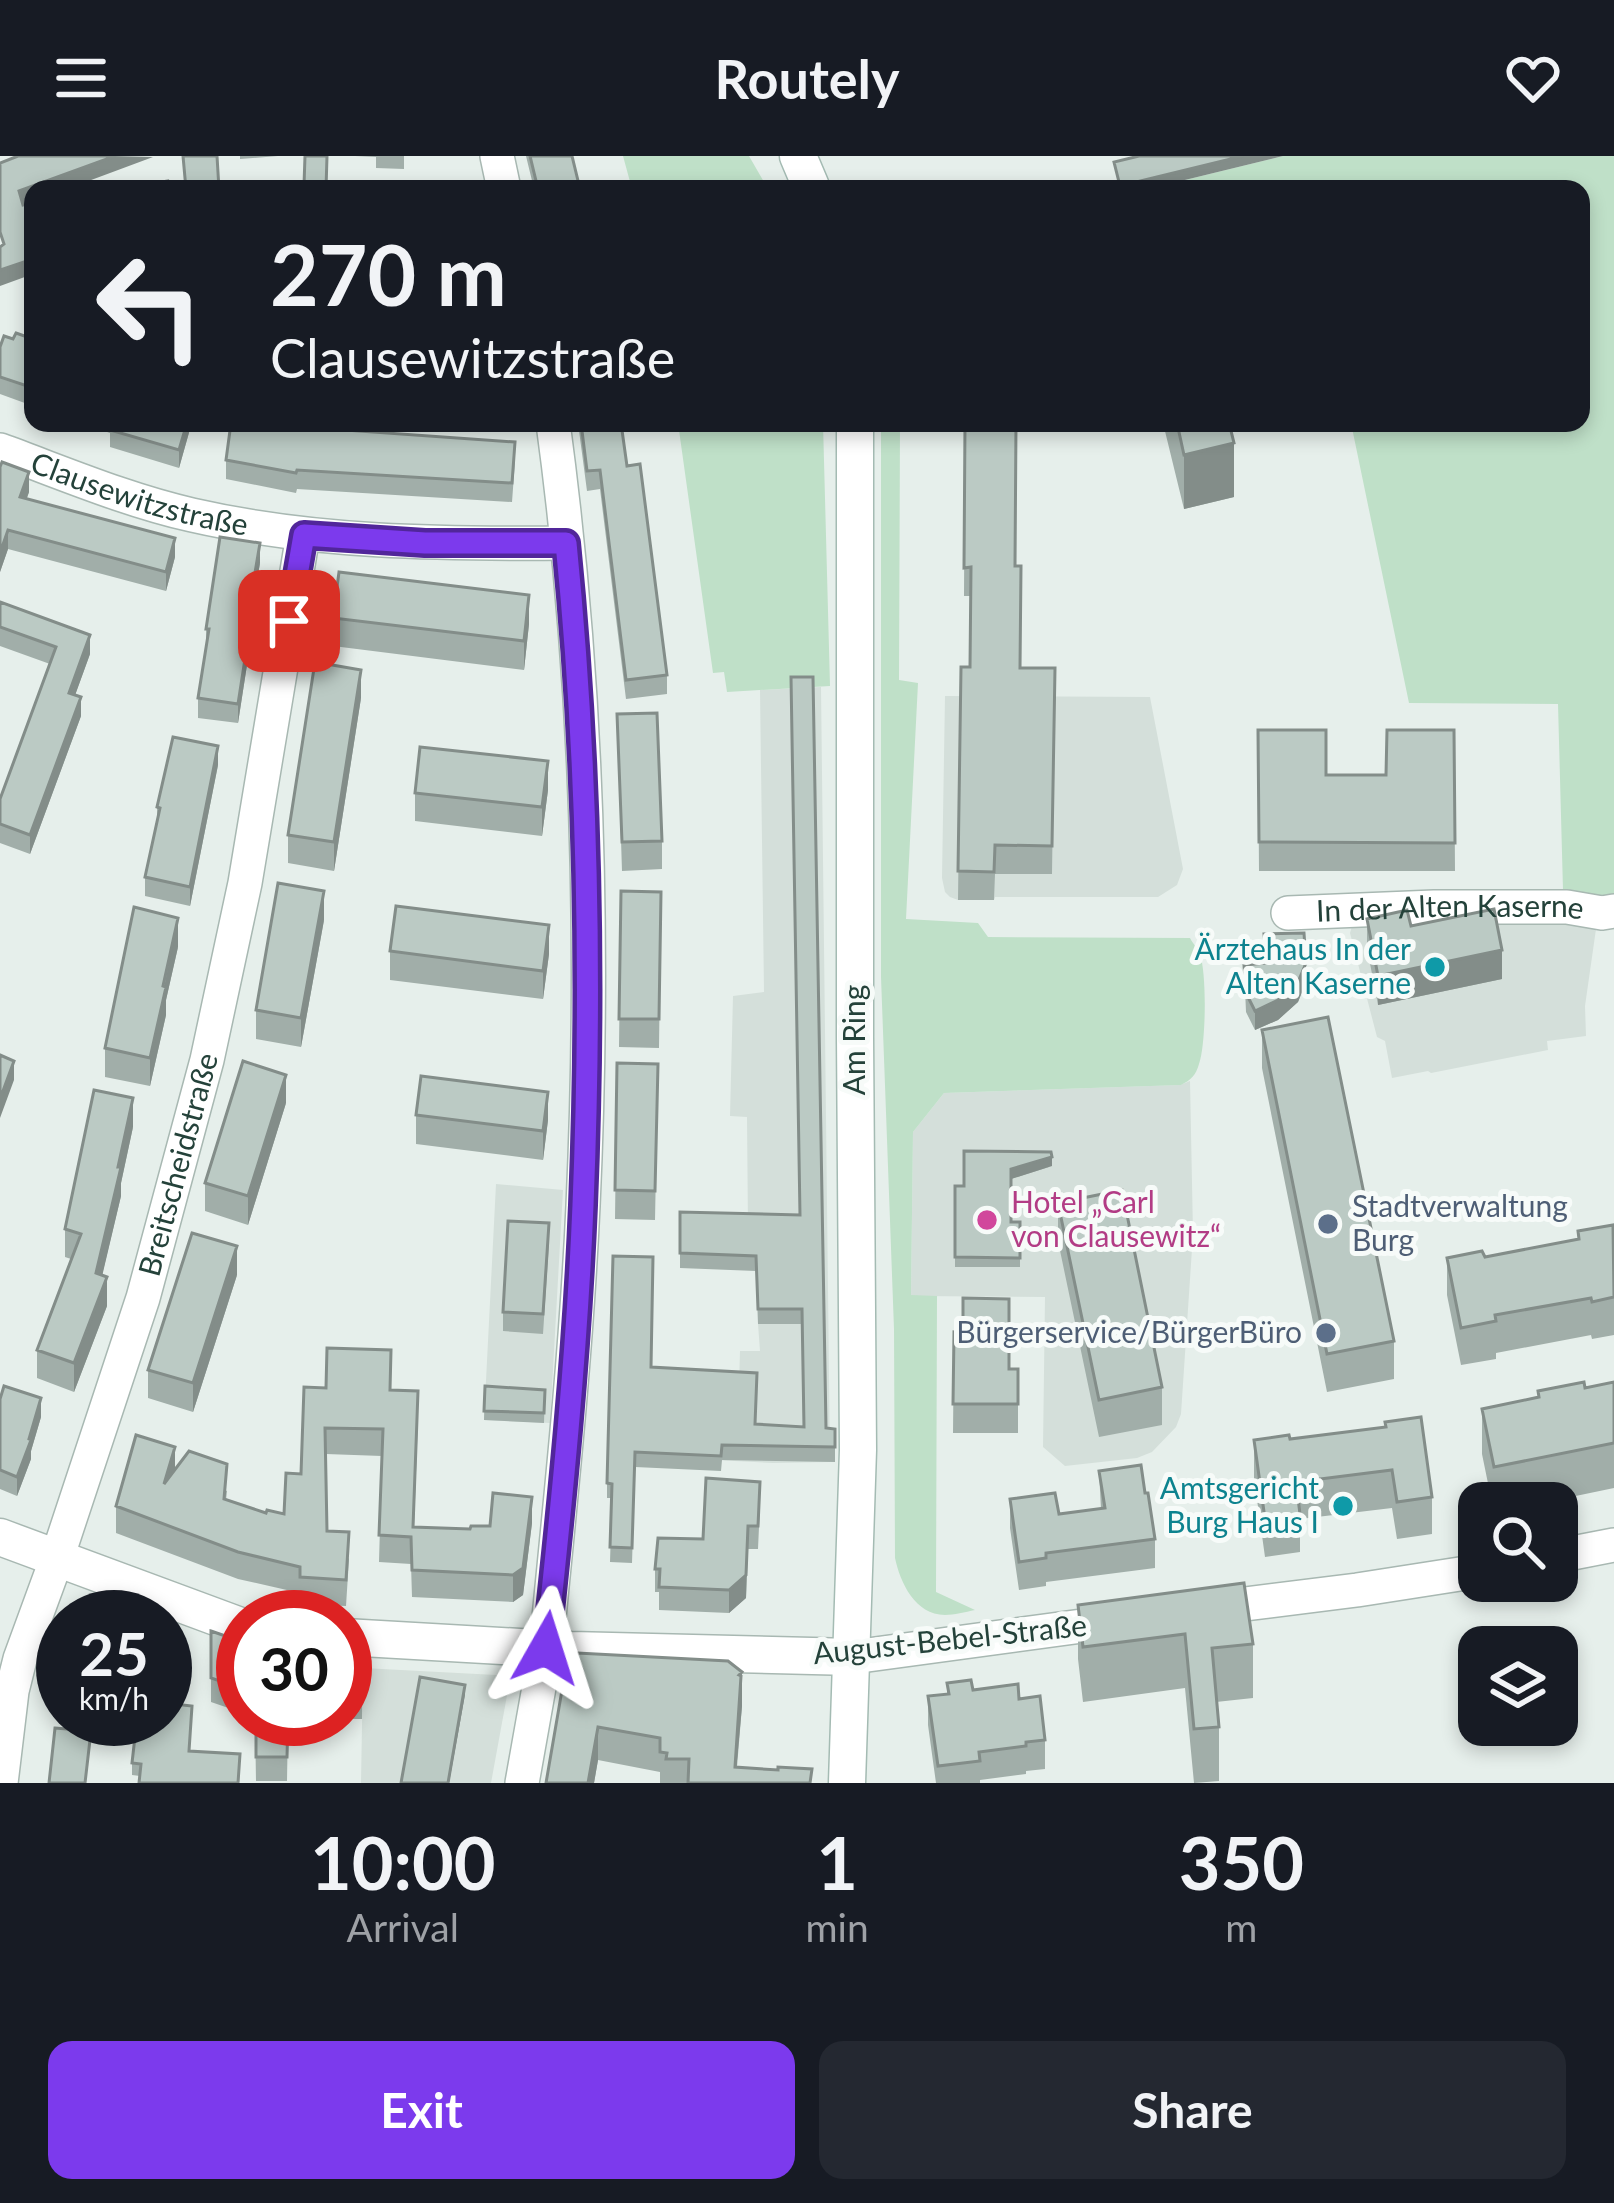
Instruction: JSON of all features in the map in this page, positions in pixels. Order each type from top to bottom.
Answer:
[{"type":"main road","name":"Am Ring","points":[[847,1783],[859,1450],[855,432]]},
{"type":"main road","points":[[0,1537],[216,1617]]},
{"type":"main road","name":"August-Bebel-Straße","points":[[372,1638],[853,1657]]},
{"type":"street","points":[[522,1783],[546,1648],[570,1393],[586,1106],[580,698],[554,432]]},
{"type":"street","name":"Clausewitzstraße","points":[[0,450],[163,508],[304,535],[425,543],[566,543]]},
{"type":"street","name":"Breitscheidstraße","points":[[1,1783],[20,1659],[143,1298],[207,1060],[245,883],[304,535]]},
{"type":"street","name":"In der Alten Kaserne","points":[[1288,913],[1434,907],[1614,911]]},
{"type":"street","points":[[1578,1552],[1614,1545]]},
{"type":"street","name":"August-Bebel-Straße","points":[[853,1657],[1458,1574]]},
{"type":"shaded area","points":[[821,687],[830,1462],[636,1456],[739,1387],[740,1351],[760,1351],[758,1324],[773,1323],[748,1229],[747,1117],[730,1116],[733,996],[764,992],[760,690]]},
{"type":"shaded area","points":[[945,696],[1150,697],[1183,869],[1177,885],[1158,897],[950,897],[942,878]]},
{"type":"shaded area","points":[[1597,922],[1585,1006],[1586,1036],[1547,1041],[1548,1050],[1392,1078],[1350,933],[1353,923]]},
{"type":"shaded area","points":[[1190,1081],[1193,1234],[1181,1414],[1176,1427],[1152,1452],[1065,1466],[1043,1447],[1045,1297],[911,1296],[913,1132],[944,1093]]},
{"type":"shaded area","points":[[496,1184],[563,1190],[550,1423],[484,1420]]},
{"type":"shaded area","points":[[372,1668],[503,1678],[508,1690],[491,1783],[361,1783],[362,1746],[372,1746]]},
{"type":"green space","points":[[623,156],[749,156],[763,180],[630,180]]},
{"type":"green space","points":[[1283,156],[1614,156],[1614,895],[1567,900],[1563,890],[1558,704],[1409,703],[1353,432],[1590,432],[1590,180],[1185,180]]},
{"type":"green space","points":[[679,432],[823,432],[830,686],[727,692],[724,672],[713,673]]},
{"type":"green space","points":[[881,432],[900,432],[899,680],[918,683],[906,919],[978,923],[988,937],[1190,938],[1204,977],[1201,1055],[1195,1074],[1181,1085],[944,1093],[913,1132],[911,1295],[937,1296],[936,1592],[975,1610],[948,1615],[934,1614],[917,1603],[905,1587],[895,1558],[894,1329],[881,977]]},
{"type":"building","points":[[18,156],[115,156],[49,180],[24,180],[24,189],[19,191],[24,205],[24,262],[0,270],[4,244],[0,163]]},
{"type":"building","points":[[183,156],[217,156],[218,180],[185,180]]},
{"type":"building","points":[[305,156],[327,156],[326,180],[304,180]]},
{"type":"building","points":[[530,156],[572,156],[578,180],[536,180]]},
{"type":"building","points":[[1139,156],[1243,156],[1145,180],[1118,180],[1114,162]]},
{"type":"building","points":[[16,333],[24,336],[24,385],[0,377],[0,347],[4,336],[13,339]]},
{"type":"building","points":[[117,432],[184,432],[179,450]]},
{"type":"building","points":[[230,432],[374,432],[515,442],[512,483],[296,473],[226,460]]},
{"type":"building","points":[[582,432],[622,432],[627,466],[640,464],[667,675],[626,680],[600,470],[587,471]]},
{"type":"building","points":[[965,432],[1016,432],[1020,668],[1055,668],[1052,846],[995,845],[994,872],[958,871],[961,667],[970,667],[971,567],[964,568]]},
{"type":"building","points":[[1179,432],[1231,432],[1234,443],[1184,455]]},
{"type":"building","points":[[2,462],[29,472],[20,497],[175,538],[166,572],[8,530],[0,553]]},
{"type":"building","points":[[220,537],[260,543],[238,704],[198,698]]},
{"type":"building","points":[[339,572],[529,595],[524,641],[333,618]]},
{"type":"building","points":[[0,602],[90,635],[69,693],[81,697],[30,835],[0,824],[0,799],[56,647],[0,627]]},
{"type":"building","points":[[315,662],[361,670],[334,842],[288,835]]},
{"type":"building","points":[[791,677],[813,677],[826,1428],[835,1429],[835,1447],[722,1445],[721,1456],[635,1452],[632,1548],[610,1547],[612,1484],[607,1483],[613,1256],[653,1257],[651,1367],[757,1373],[755,1424],[804,1427],[802,1309],[758,1309],[756,1256],[680,1253],[680,1212],[800,1215]]},
{"type":"building","points":[[657,713],[662,841],[622,842],[617,714]]},
{"type":"building","points":[[1258,730],[1326,730],[1326,775],[1386,775],[1387,730],[1454,730],[1455,843],[1259,842]]},
{"type":"building","points":[[173,737],[218,746],[190,887],[145,877]]},
{"type":"building","points":[[420,747],[548,761],[542,807],[415,793]]},
{"type":"building","points":[[278,883],[324,891],[301,1018],[256,1010]]},
{"type":"building","points":[[621,891],[661,892],[659,1019],[619,1019]]},
{"type":"building","points":[[396,906],[549,925],[543,971],[390,951]]},
{"type":"building","points":[[134,907],[178,918],[150,1058],[105,1048]]},
{"type":"building","points":[[1494,909],[1502,950],[1378,976],[1367,919],[1407,910],[1411,926]]},
{"type":"building","points":[[1304,933],[1306,963],[1298,982],[1278,1000],[1255,1011],[1246,993],[1244,965],[1267,963],[1264,934]]},
{"type":"building","name":"Stadtverwaltung Burg","points":[[1328,1017],[1394,1341],[1327,1354],[1262,1030]]},
{"type":"building","points":[[0,1055],[14,1061],[0,1099]]},
{"type":"building","points":[[243,1061],[286,1075],[248,1196],[205,1183]]},
{"type":"building","points":[[617,1063],[658,1064],[655,1191],[615,1190]]},
{"type":"building","points":[[421,1076],[548,1092],[543,1131],[416,1115]]},
{"type":"building","points":[[94,1090],[133,1098],[96,1273],[107,1277],[74,1363],[37,1350],[81,1234],[65,1229]]},
{"type":"building","name":"Hotel „Carl von Clausewitz“","points":[[964,1151],[1051,1152],[1052,1157],[1011,1169],[1011,1222],[1020,1222],[1020,1258],[955,1257],[955,1186],[964,1186]]},
{"type":"building","points":[[1122,1190],[1162,1387],[1099,1400],[1058,1203]]},
{"type":"building","points":[[508,1221],[549,1223],[543,1314],[503,1312]]},
{"type":"building","points":[[1613,1225],[1614,1297],[1495,1315],[1496,1321],[1461,1328],[1447,1258],[1482,1251],[1485,1257],[1579,1239],[1578,1231]]},
{"type":"building","points":[[192,1233],[237,1246],[193,1383],[148,1370]]},
{"type":"building","points":[[963,1298],[1009,1299],[1009,1369],[1018,1369],[1018,1404],[953,1404],[954,1332],[963,1333]]},
{"type":"building","points":[[327,1348],[391,1350],[390,1390],[418,1391],[413,1527],[490,1526],[493,1493],[532,1497],[523,1568],[513,1575],[412,1570],[411,1537],[379,1535],[383,1429],[325,1428],[327,1531],[349,1532],[346,1580],[300,1577],[300,1567],[238,1552],[116,1506],[136,1435],[175,1447],[164,1484],[189,1451],[227,1464],[224,1499],[284,1514],[286,1473],[301,1474],[304,1387],[326,1388]]},
{"type":"building","points":[[1584,1382],[1585,1388],[1614,1382],[1614,1443],[1494,1467],[1482,1409]]},
{"type":"building","points":[[4,1386],[41,1398],[17,1477],[0,1470]]},
{"type":"building","points":[[485,1386],[545,1390],[544,1413],[484,1411]]},
{"type":"building","points":[[1421,1417],[1432,1497],[1397,1502],[1392,1470],[1296,1482],[1300,1514],[1265,1519],[1254,1440],[1386,1427],[1385,1422]]},
{"type":"building","points":[[1141,1465],[1155,1539],[1046,1553],[1046,1558],[1019,1562],[1010,1499],[1055,1493],[1059,1514],[1105,1508],[1099,1471]]},
{"type":"building","points":[[706,1478],[760,1482],[758,1526],[748,1526],[746,1575],[729,1590],[659,1587],[660,1569],[655,1569],[658,1538],[703,1539]]},
{"type":"building","points":[[1244,1583],[1253,1644],[1212,1648],[1219,1727],[1194,1729],[1185,1634],[1083,1647],[1078,1605]]},
{"type":"building","points":[[211,1631],[216,1633],[216,1680],[211,1678]]},
{"type":"building","points":[[577,1653],[728,1661],[742,1672],[735,1767],[812,1769],[810,1783],[688,1783],[689,1759],[666,1759],[667,1753],[660,1752],[660,1738],[598,1727],[588,1783],[546,1783],[567,1661]]},
{"type":"building","points":[[420,1677],[465,1685],[448,1783],[401,1783]]},
{"type":"building","points":[[971,1680],[973,1690],[1018,1684],[1019,1699],[1040,1696],[1045,1740],[979,1752],[980,1761],[938,1766],[928,1696],[949,1694],[947,1683]]},
{"type":"building","points":[[53,1746],[89,1746],[85,1783],[49,1783]]},
{"type":"building","points":[[134,1746],[189,1746],[189,1751],[240,1754],[238,1783],[139,1783],[141,1764],[132,1763]]},
{"type":"building","points":[[256,1746],[287,1746],[287,1757],[256,1757]]},
{"type":"place","name":"Ärztehaus In der Alten Kaserne","points":[[1435,967]]},
{"type":"place","name":"Hotel „Carl von Clausewitz“","points":[[987,1220]]},
{"type":"place","name":"Stadtverwaltung Burg","points":[[1328,1224]]},
{"type":"place","name":"Bürgerservice/BürgerBüro","points":[[1326,1333]]},
{"type":"place","name":"Amtsgericht Burg Haus I","points":[[1343,1506]]},
{"type":"route","points":[[289,621],[304,535],[425,543],[566,543],[580,698],[586,853],[586,1106],[568,1416],[546,1648]]}]
